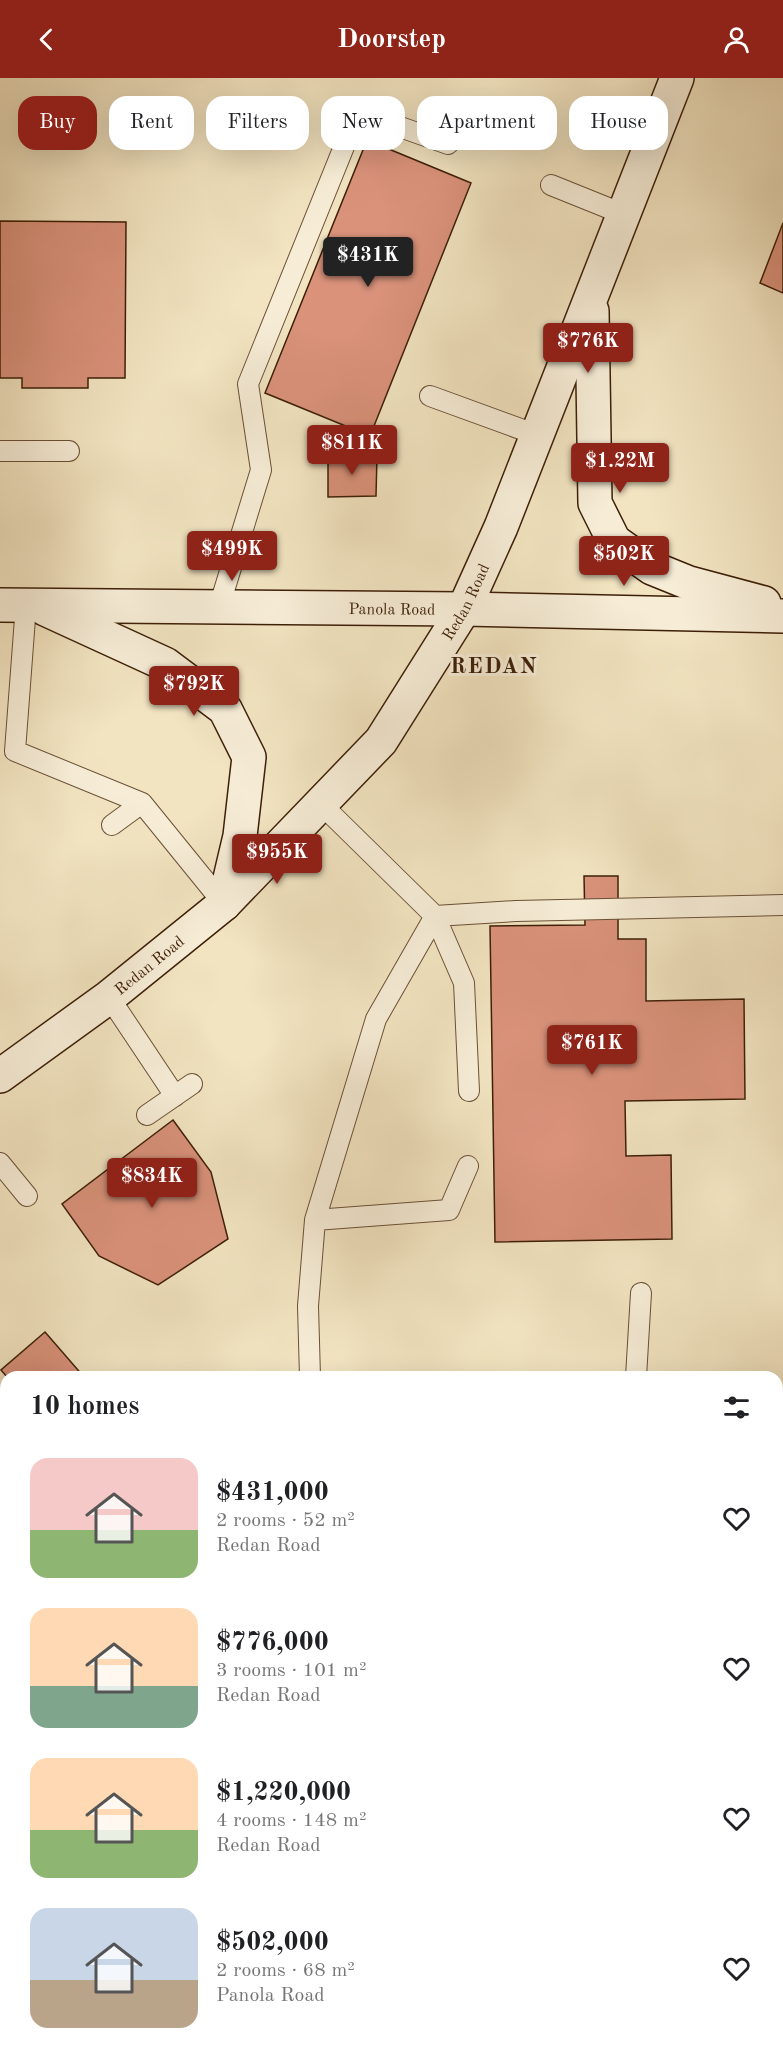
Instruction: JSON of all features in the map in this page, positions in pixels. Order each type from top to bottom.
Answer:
[{"type":"main road","name":"Redan Road","points":[[0,1076],[109,997],[224,904],[381,741],[464,609],[501,527],[677,78]]},
{"type":"main road","points":[[592,295],[595,503],[614,541],[652,568],[689,583],[783,608]]},
{"type":"main road","name":"Panola Road","points":[[20,605],[464,609],[783,616]]},
{"type":"main road","points":[[20,605],[165,664],[225,709],[249,757],[240,836],[224,904]]},
{"type":"lane","points":[[219,607],[261,470],[248,384],[358,112],[417,133]]},
{"type":"lane","points":[[551,185],[623,214]]},
{"type":"lane","points":[[430,396],[537,435]]},
{"type":"lane","points":[[0,451],[69,451]]},
{"type":"lane","points":[[20,605],[15,751],[142,803],[224,904]]},
{"type":"lane","points":[[112,825],[142,803]]},
{"type":"lane","points":[[321,804],[435,916],[464,982],[469,1091]]},
{"type":"lane","points":[[435,916],[516,911],[783,905]]},
{"type":"lane","points":[[310,1371],[308,1306],[315,1220],[376,1019],[435,916]]},
{"type":"lane","points":[[109,997],[175,1096]]},
{"type":"lane","points":[[147,1115],[192,1084]]},
{"type":"lane","points":[[0,1163],[27,1196]]},
{"type":"lane","points":[[315,1220],[449,1210],[468,1166]]},
{"type":"lane","points":[[636,1371],[641,1293]]},
{"type":"building","points":[[363,150],[391,150],[471,183],[370,436],[265,393]]},
{"type":"building","points":[[0,221],[126,222],[125,378],[88,378],[88,388],[22,388],[22,378],[0,378]]},
{"type":"building","points":[[783,223],[783,293],[760,283]]},
{"type":"building","points":[[377,456],[376,496],[328,497],[328,457]]},
{"type":"building","points":[[584,876],[618,876],[618,939],[646,939],[646,1001],[744,999],[745,1099],[625,1101],[626,1156],[671,1155],[672,1239],[495,1242],[490,926],[585,925]]},
{"type":"building","points":[[173,1120],[211,1172],[228,1239],[158,1285],[99,1256],[62,1204]]},
{"type":"building","points":[[45,1332],[79,1371],[2,1371]]},
{"type":"district","name":"REDAN","points":[[494,665]]}]
